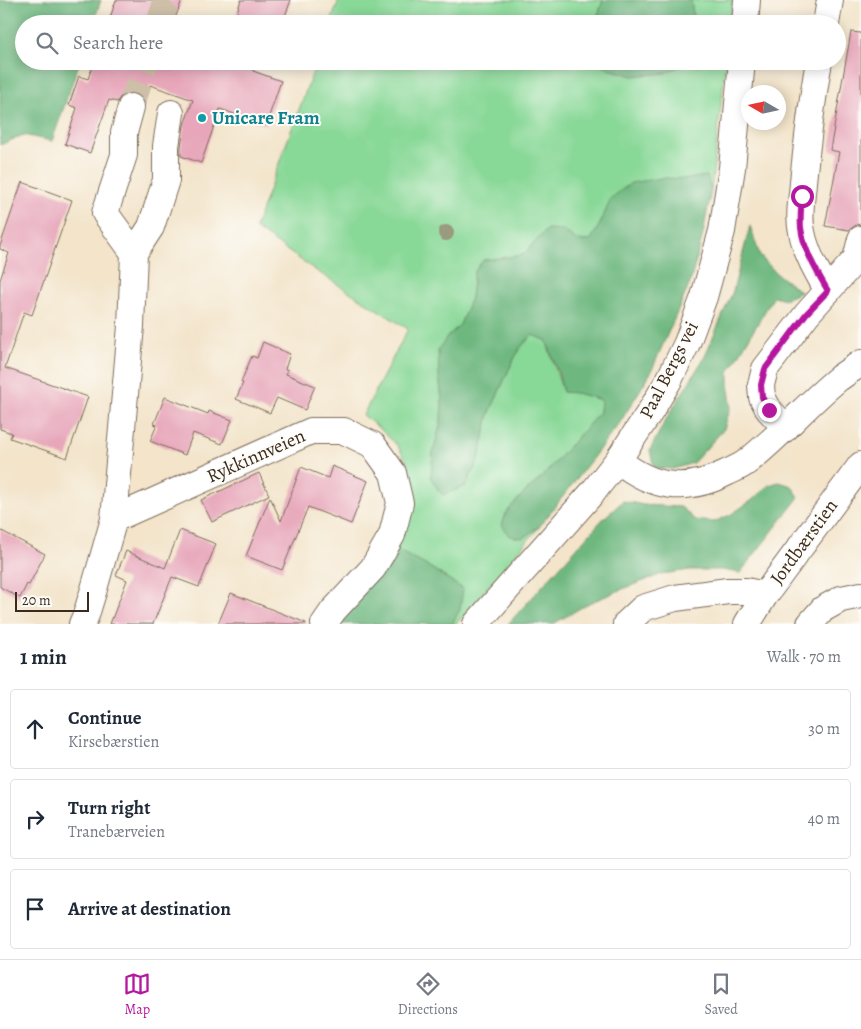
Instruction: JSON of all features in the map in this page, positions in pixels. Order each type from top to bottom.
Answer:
[{"type":"street","points":[[746,15],[747,0]]},
{"type":"street","points":[[828,15],[830,0]]},
{"type":"street","name":"Paal Bergs vei","points":[[476,624],[618,460],[669,380],[687,342],[704,297],[722,231],[732,168],[741,70]]},
{"type":"street","points":[[818,70],[805,159],[800,216],[801,230],[808,252],[828,291]]},
{"type":"street","points":[[131,107],[124,133],[124,155],[106,213],[134,253]]},
{"type":"street","points":[[82,624],[89,607],[114,519],[131,326],[134,253],[151,228],[166,180],[166,146],[171,113]]},
{"type":"street","points":[[786,428],[769,410],[762,397],[761,385],[765,369],[806,314],[856,259],[861,238]]},
{"type":"street","points":[[828,291],[861,284]]},
{"type":"street","points":[[618,460],[631,470],[650,480],[664,484],[686,486],[714,480],[747,462],[839,378],[861,362]]},
{"type":"street","name":"Rykkinnveien","points":[[114,519],[312,431],[344,431],[373,445],[393,473],[400,504],[392,535],[373,568],[324,624]]},
{"type":"street","name":"Jordbærstien","points":[[745,623],[861,465]]},
{"type":"street","name":"Jordbærstien","points":[[626,624],[643,608],[675,598],[728,591],[746,591],[765,595]]},
{"type":"street","points":[[810,624],[823,609],[841,599],[861,595]]},
{"type":"green space","points":[[0,0],[101,0],[96,15],[15,15],[15,70],[77,70],[52,141],[23,135],[0,145]]},
{"type":"green space","points":[[339,0],[603,0],[598,15],[333,15]]},
{"type":"green space","points":[[603,0],[691,0],[693,15],[598,15]]},
{"type":"green space","points":[[691,0],[733,0],[731,15],[693,15]]},
{"type":"green space","points":[[314,70],[622,70],[665,73],[672,70],[725,70],[711,191],[707,176],[689,179],[661,178],[600,224],[591,241],[578,241],[563,230],[531,247],[523,255],[505,258],[474,272],[471,298],[460,325],[447,337],[439,376],[442,399],[441,422],[433,453],[431,477],[439,491],[443,495],[479,459],[489,414],[520,348],[532,335],[546,340],[563,392],[577,393],[601,400],[600,412],[543,476],[506,513],[522,538],[540,526],[456,624],[452,624],[460,609],[453,582],[393,548],[410,492],[407,462],[397,445],[363,415],[408,329],[315,270],[255,228]]},
{"type":"green space","points":[[612,70],[672,70],[665,73],[633,76]]},
{"type":"green space","points":[[707,176],[711,191],[703,234],[690,283],[650,374],[619,424],[540,526],[522,538],[509,536],[502,525],[506,513],[543,476],[600,412],[601,400],[577,393],[563,392],[546,340],[532,335],[520,348],[489,414],[479,459],[466,486],[443,495],[431,478],[433,453],[441,422],[442,399],[438,350],[447,337],[460,325],[471,298],[474,272],[483,260],[523,255],[547,229],[563,230],[578,241],[590,241],[600,224],[611,198],[631,183],[661,178],[689,179]]},
{"type":"green space","points":[[750,226],[760,256],[777,274],[801,292],[785,299],[774,296],[729,372],[731,406],[724,429],[693,463],[673,469],[654,468],[650,450],[665,421],[704,358],[733,291]]},
{"type":"green space","points":[[779,482],[792,486],[799,497],[740,573],[722,570],[690,570],[662,574],[589,603],[553,624],[508,624],[603,519],[623,501],[644,505],[681,507],[695,520],[714,522],[730,515],[751,501],[769,485]]},
{"type":"green space","points":[[393,548],[431,568],[463,589],[460,609],[452,624],[336,624]]},
{"type":"building","points":[[116,0],[182,0],[176,15],[111,15]]},
{"type":"building","points":[[241,0],[291,0],[285,15],[236,15]]},
{"type":"building","points":[[851,32],[861,33],[861,224],[849,230],[825,226],[839,152],[830,150],[844,70],[846,70]]},
{"type":"building","name":"Unicare Fram","points":[[91,70],[253,70],[281,81],[266,125],[220,109],[201,163],[181,156],[184,125],[193,100],[150,85],[145,101],[134,92],[120,97],[117,102],[109,100],[90,153],[65,144],[77,108],[69,105],[79,76],[88,79]]},
{"type":"building","points":[[22,182],[72,200],[32,315],[24,312],[5,368],[88,397],[67,458],[10,438],[12,433],[0,429],[0,280],[9,253],[0,249],[0,246]]},
{"type":"building","points":[[263,342],[290,354],[285,369],[288,370],[286,374],[315,386],[305,410],[277,398],[270,413],[236,399],[252,356],[257,358]]},
{"type":"building","points":[[165,397],[208,414],[209,411],[232,420],[222,444],[193,433],[185,455],[150,441],[157,425],[154,424]]},
{"type":"building","points":[[332,466],[368,481],[351,524],[308,507],[282,570],[246,556],[270,497],[281,521],[301,467],[328,478]]},
{"type":"building","points":[[259,473],[269,495],[212,522],[201,500]]},
{"type":"building","points":[[0,530],[45,554],[20,598],[0,587]]},
{"type":"building","points":[[180,530],[216,544],[199,587],[172,577],[153,624],[110,624],[127,580],[116,575],[126,551],[165,568]]},
{"type":"building","points":[[231,593],[306,623],[306,624],[218,624]]},
{"type":"tunnel","points":[[162,15],[165,5],[171,0]]},
{"type":"tunnel","points":[[131,107],[143,70]]},
{"type":"place","name":"Unicare Fram","points":[[202,118]]},
{"type":"route","points":[[769,410],[762,397],[761,385],[765,369],[806,314],[828,291],[815,268],[801,230],[802,196]]}]
